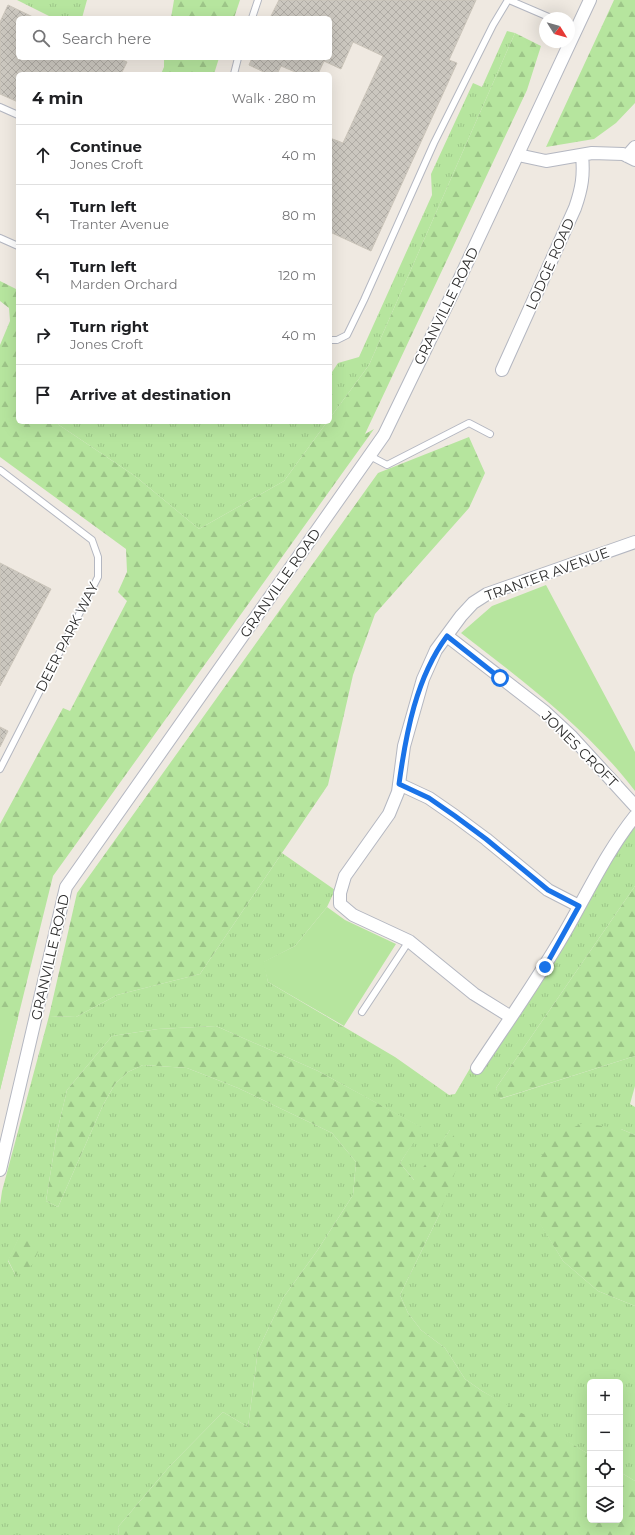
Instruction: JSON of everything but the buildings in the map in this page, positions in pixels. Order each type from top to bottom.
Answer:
[{"type":"street","name":"GRANVILLE ROAD","points":[[575,25],[590,0]]},
{"type":"street","name":"GRANVILLE ROAD","points":[[0,1170],[66,887],[384,435],[518,155],[564,48]]},
{"type":"street","points":[[518,155],[546,161],[592,153],[632,154]]},
{"type":"street","name":"LODGE ROAD","points":[[502,370],[575,208],[582,188],[584,170],[582,155]]},
{"type":"street","name":"TRANTER AVENUE","points":[[511,1017],[474,994],[409,941],[352,915],[340,904],[340,893],[345,876],[389,814],[398,792],[404,746],[423,679],[436,650],[461,616],[473,603],[488,594],[635,542]]},
{"type":"street","name":"JONES CROFT","points":[[447,636],[544,711],[572,737],[635,806]]},
{"type":"street","points":[[399,784],[429,798],[486,839],[548,890],[579,906]]},
{"type":"street","points":[[477,1068],[545,967],[596,875],[623,831],[635,816]]},
{"type":"lane","points":[[253,16],[258,0]]},
{"type":"lane","points":[[332,340],[337,340],[347,335],[434,143],[493,25],[509,0],[539,13]]},
{"type":"lane","points":[[234,72],[238,60]]},
{"type":"lane","points":[[0,107],[16,114]]},
{"type":"lane","points":[[0,238],[16,245]]},
{"type":"lane","points":[[370,456],[387,465],[469,423],[490,434]]},
{"type":"lane","name":"DEER PARK WAY","points":[[0,470],[92,540],[98,557],[98,577],[0,769]]},
{"type":"lane","points":[[362,1012],[409,941]]},
{"type":"green space","points":[[17,0],[87,0],[83,16],[49,16]]},
{"type":"green space","points":[[174,0],[240,0],[235,16],[171,16]]},
{"type":"green space","points":[[614,0],[635,0],[635,103],[616,123],[594,139],[546,147]]},
{"type":"green space","points":[[507,31],[515,33],[369,365],[332,415],[332,372],[338,363],[359,357],[432,195],[431,174],[473,83],[482,87]]},
{"type":"green space","points":[[515,33],[539,45],[539,48],[540,48],[527,90],[365,434],[374,429],[53,876],[0,1090],[0,824],[63,708],[70,711],[127,601],[118,592],[127,572],[126,549],[0,457],[0,345],[10,321],[9,308],[0,301],[0,281],[16,289],[16,424],[59,424],[135,476],[199,529],[284,481],[326,424],[332,424],[332,415],[369,365]]},
{"type":"green space","points":[[164,60],[218,60],[215,72],[162,72],[164,67]]},
{"type":"green space","points":[[326,424],[284,481],[199,529],[135,476],[59,425]]},
{"type":"green space","points":[[469,437],[485,473],[469,508],[375,614],[353,675],[328,785],[200,974],[117,995],[76,1017],[49,1016],[77,893],[378,473]]},
{"type":"green space","points":[[546,585],[635,752],[635,791],[596,746],[553,706],[531,687],[461,633],[492,606]]},
{"type":"green space","points":[[635,826],[635,886],[496,1088],[500,1099],[635,1056],[635,1086],[630,1104],[635,1107],[635,1135],[621,1129],[540,1223],[563,1261],[598,1291],[635,1306],[635,1481],[623,1474],[623,1379],[587,1379],[587,1453],[482,1391],[465,1379],[445,1348],[421,1330],[408,1313],[400,1295],[440,1213],[450,1130],[415,1181],[400,1163],[422,1128],[318,1071],[216,1026],[158,1029],[112,1036],[67,1090],[57,1132],[46,1201],[58,1207],[103,1105],[115,1084],[128,1072],[143,1065],[187,1068],[238,1088],[332,1133],[356,1162],[353,1195],[317,1251],[283,1298],[258,1350],[248,1427],[223,1412],[169,1467],[118,1527],[119,1535],[0,1535],[0,1205],[2,1191],[49,1016],[76,1017],[117,995],[200,974],[282,853],[335,890],[327,907],[295,946],[264,962],[268,982],[395,1057],[449,1095],[455,1094],[472,1065],[482,1072],[548,973],[616,849]],"holes":[[[19,1238],[16,1276],[8,1261]]]},
{"type":"green space","points":[[635,886],[635,1056],[499,1099],[496,1088]]},
{"type":"green space","points":[[327,907],[345,920],[396,944],[344,1026],[268,982],[263,962],[295,946]]},
{"type":"green space","points":[[0,1007],[18,1018],[0,1090]]},
{"type":"green space","points":[[216,1026],[318,1071],[423,1128],[400,1163],[414,1180],[450,1130],[463,1151],[440,1213],[400,1295],[408,1313],[421,1330],[445,1348],[465,1379],[482,1391],[527,1416],[587,1453],[587,1523],[623,1523],[623,1474],[635,1481],[635,1535],[119,1535],[118,1527],[169,1467],[223,1412],[248,1427],[258,1350],[283,1298],[317,1251],[353,1195],[356,1162],[332,1133],[238,1088],[187,1068],[143,1065],[128,1072],[115,1084],[103,1105],[58,1207],[46,1201],[57,1132],[67,1090],[112,1036],[158,1029]]},
{"type":"green space","points":[[583,1123],[621,1129],[635,1135],[635,1306],[598,1291],[563,1261],[540,1224],[541,1157],[557,1135]]},
{"type":"green space","points":[[19,1237],[42,1243],[32,1265],[16,1276],[8,1260]]},
{"type":"route","points":[[500,678],[447,636],[436,650],[423,679],[404,746],[399,784],[429,798],[486,839],[548,890],[579,906],[545,967]]}]
